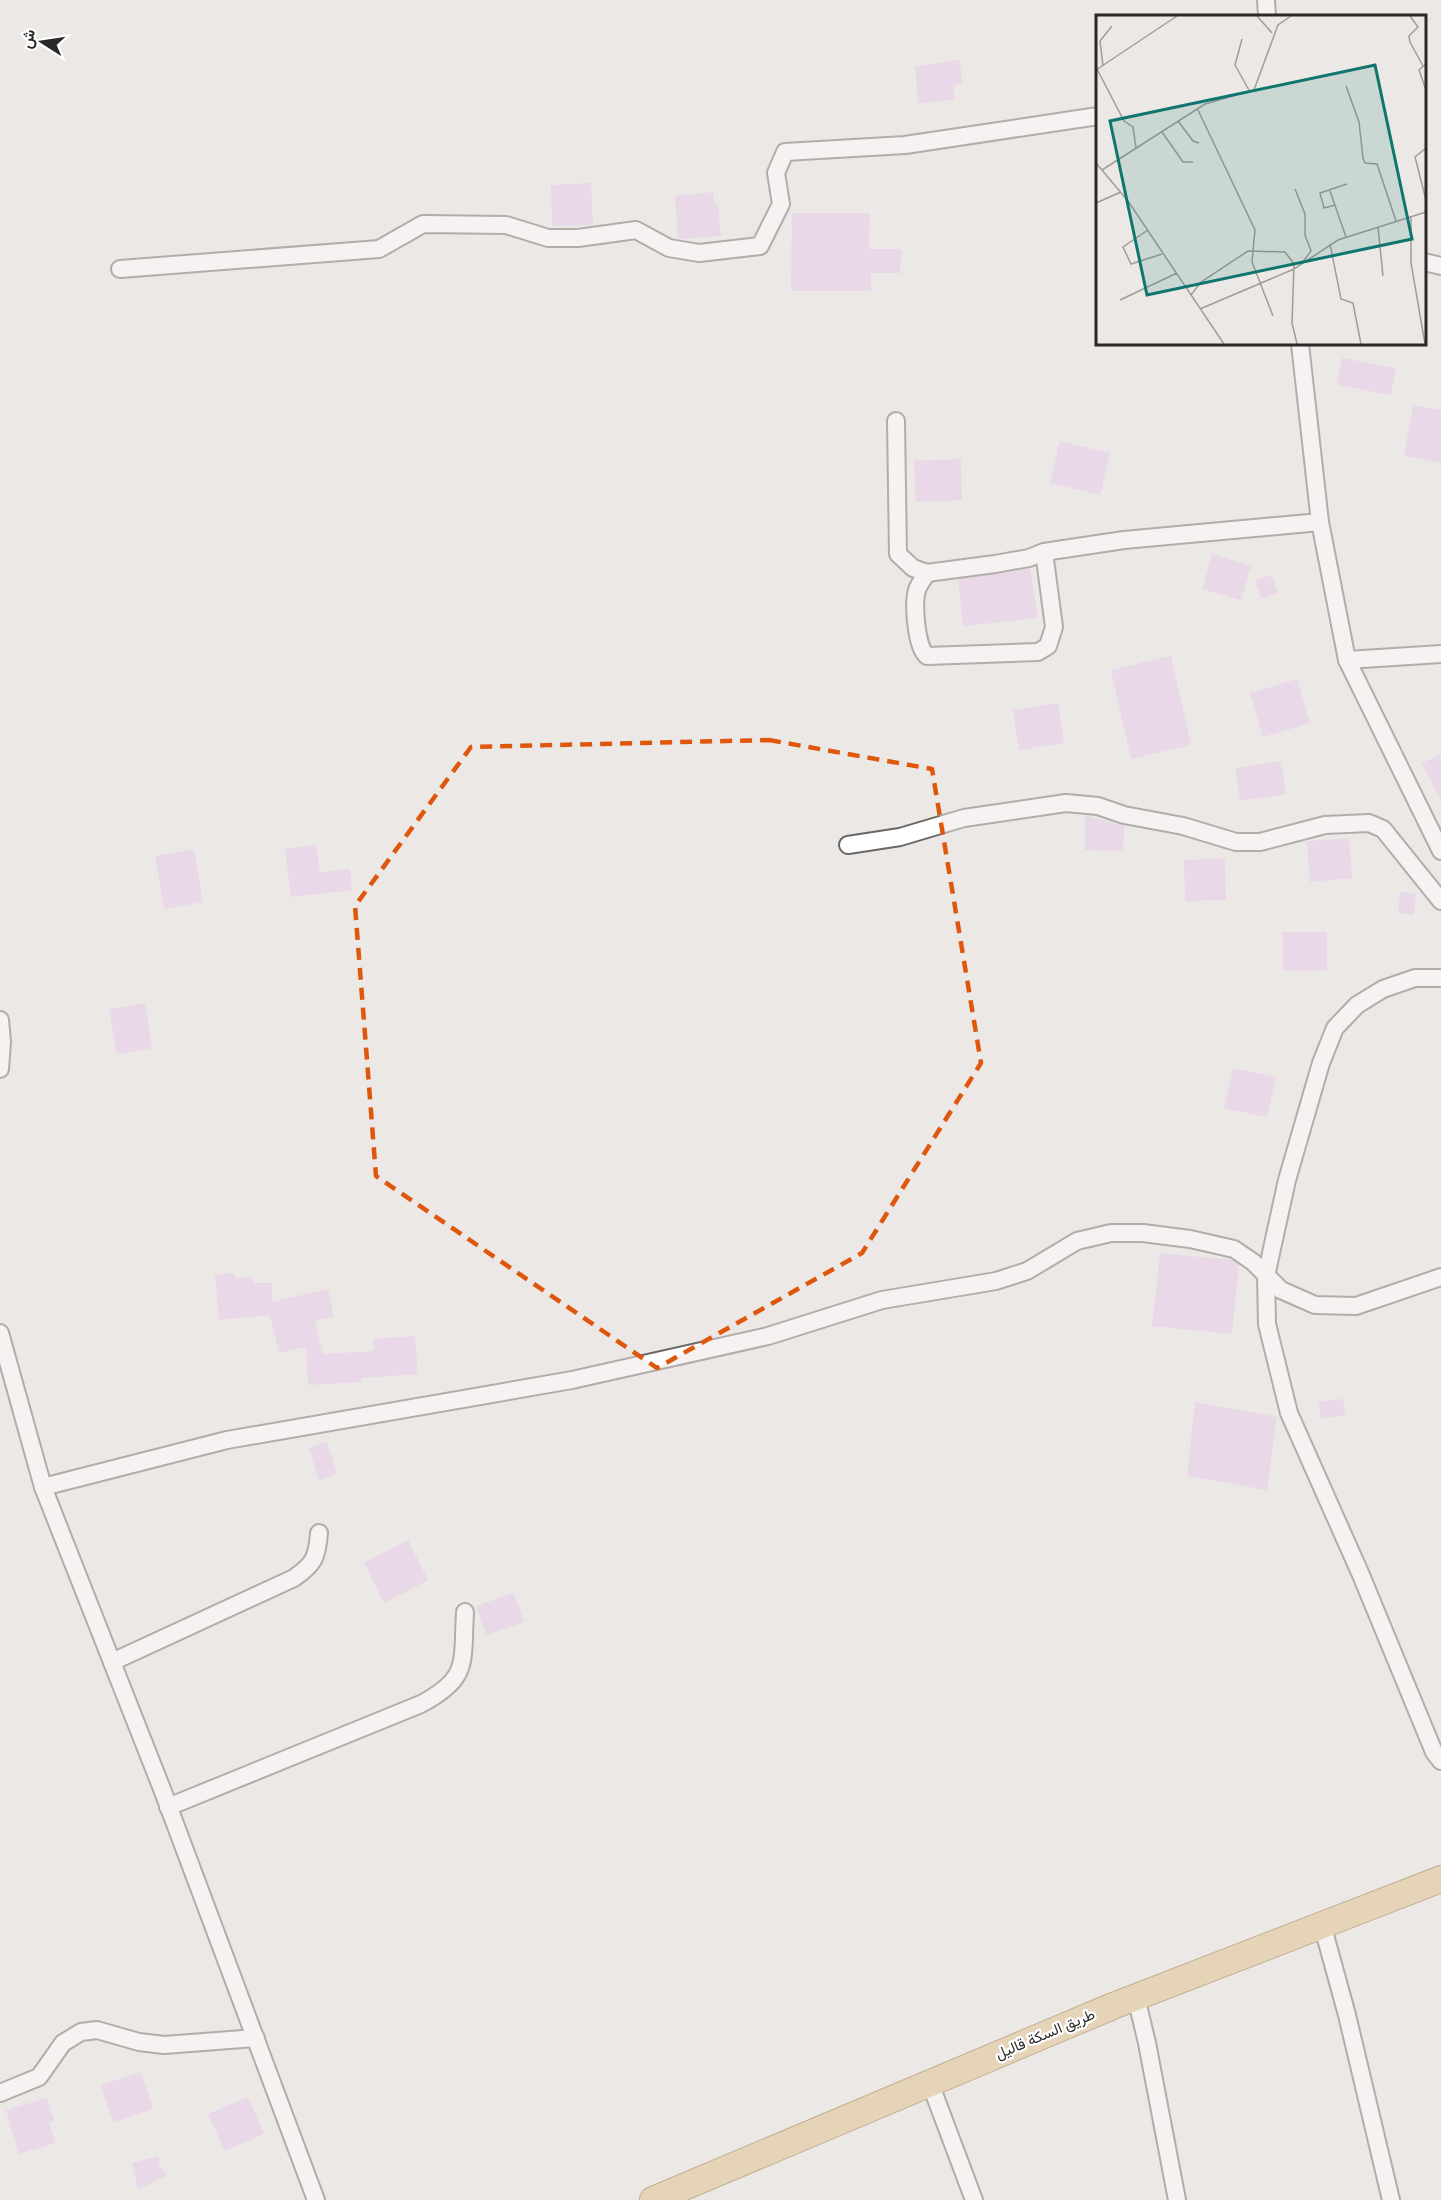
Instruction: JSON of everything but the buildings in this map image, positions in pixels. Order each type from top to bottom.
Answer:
[{"type":"main road","name":"طريق السكة قاليل","points":[[654,2200],[1136,1997],[1441,1879]]},
{"type":"street","points":[[1266,0],[1267,15]]},
{"type":"street","points":[[120,269],[379,249],[423,224],[506,225],[548,238],[578,238],[636,230],[669,248],[716,253],[760,246],[781,204],[776,172],[786,152],[905,144],[1096,116]]},
{"type":"street","points":[[1426,262],[1441,266]]},
{"type":"street","points":[[1300,345],[1320,522],[1347,660],[1441,851]]},
{"type":"street","points":[[896,422],[898,554],[913,568],[927,573],[1029,558],[1044,552],[1124,540],[1320,522]]},
{"type":"street","points":[[927,573],[917,591],[916,599],[918,644],[927,656],[1038,652],[1048,646],[1054,627],[1044,552]]},
{"type":"street","points":[[1347,660],[1441,654]]},
{"type":"street","points":[[848,845],[900,837],[964,818],[1066,804],[1098,807],[1124,815],[1183,826],[1236,842],[1260,842],[1325,825],[1369,822],[1383,829],[1441,901]]},
{"type":"street","points":[[1441,978],[1415,978],[1383,989],[1357,1005],[1335,1028],[1320,1063],[1287,1180],[1266,1276],[1267,1324],[1289,1413],[1361,1575],[1434,1752],[1441,1761]]},
{"type":"street","points":[[0,1020],[0,1069]]},
{"type":"street","points":[[43,1486],[227,1440],[572,1380],[768,1336],[882,1300],[996,1281],[1027,1271],[1077,1241],[1111,1233],[1143,1233],[1190,1239],[1234,1249],[1253,1262],[1281,1290],[1315,1305],[1356,1306],[1441,1277]]},
{"type":"street","points":[[0,1333],[43,1486],[168,1807],[316,2200]]},
{"type":"street","points":[[112,1662],[294,1578],[307,1569],[317,1555],[319,1533]]},
{"type":"street","points":[[168,1807],[421,1704],[445,1691],[458,1676],[463,1658],[465,1612]]},
{"type":"street","points":[[1322,1924],[1347,2015],[1391,2200]]},
{"type":"street","points":[[1136,1997],[1177,2200]]},
{"type":"street","points":[[0,2093],[39,2077],[63,2043],[81,2032],[97,2030],[139,2042],[164,2045],[256,2038]]},
{"type":"street","points":[[930,2083],[974,2200]]},
{"type":"highlighted area","points":[[769,740],[932,769],[981,1063],[862,1253],[657,1368],[376,1176],[355,906],[471,747]]}]
